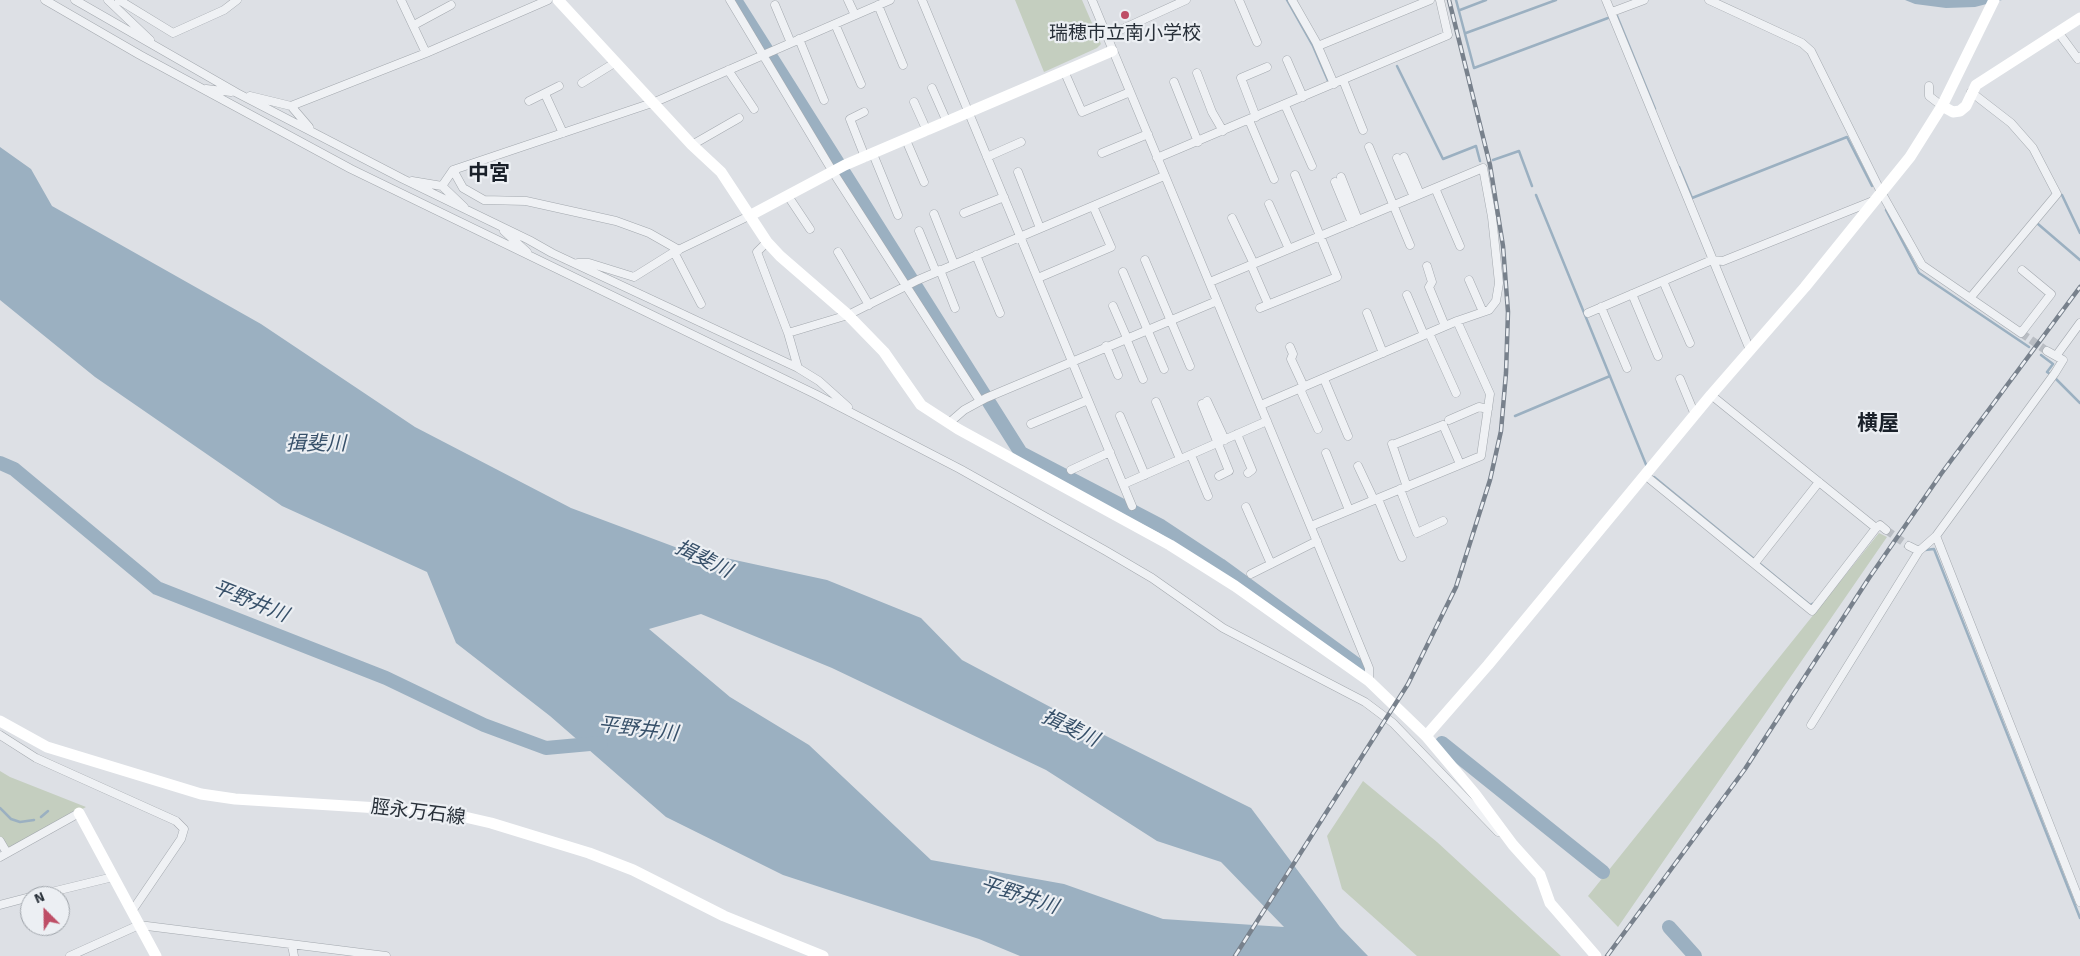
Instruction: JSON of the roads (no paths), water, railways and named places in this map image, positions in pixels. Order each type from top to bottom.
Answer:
[{"type":"street","points":[[45,0],[200,88],[351,169],[857,416],[960,469],[1152,578],[1223,628],[1365,702],[1393,723],[1513,845],[1540,875],[1550,903],[1596,956]]},
{"type":"street","points":[[75,0],[237,93],[403,180],[798,368],[819,381],[857,416]]},
{"type":"street","points":[[108,0],[160,49]]},
{"type":"street","points":[[119,0],[173,33],[224,10],[237,0]]},
{"type":"street","points":[[401,0],[426,53]]},
{"type":"street","points":[[200,88],[237,93],[291,106],[426,53],[548,0]]},
{"type":"street","points":[[558,0],[655,102],[692,145],[721,172],[768,242],[792,267],[848,315],[884,352],[920,405],[949,423],[1170,545],[1235,586],[1369,681],[1426,736],[1498,822],[1513,845]]},
{"type":"street","points":[[730,0],[833,172],[980,401]]},
{"type":"street","points":[[848,0],[854,15]]},
{"type":"street","points":[[442,186],[453,170],[655,102],[879,3],[890,0]]},
{"type":"street","points":[[922,0],[1132,506]]},
{"type":"street","points":[[1092,0],[1112,52],[1317,540],[1369,668],[1369,681]]},
{"type":"street","points":[[1107,36],[1186,0]]},
{"type":"street","points":[[1239,0],[1257,42]]},
{"type":"street","points":[[1318,46],[1430,0]]},
{"type":"street","points":[[1157,158],[1448,35],[1440,0]]},
{"type":"street","points":[[1606,0],[1750,350]]},
{"type":"street","points":[[1612,12],[1644,0]]},
{"type":"street","points":[[1709,0],[1802,43],[1811,51],[1877,196],[1922,265],[2021,333],[2051,294],[2022,270]]},
{"type":"street","points":[[1426,736],[1646,476],[1711,394],[1849,234],[1877,196],[1910,157],[1942,106],[1994,0]]},
{"type":"street","points":[[1295,1],[1318,46],[1334,84]]},
{"type":"street","points":[[879,3],[903,65]]},
{"type":"street","points":[[775,4],[791,43]]},
{"type":"street","points":[[414,26],[451,5]]},
{"type":"street","points":[[1928,86],[1929,96],[1942,106],[1953,112],[1960,110],[1966,106],[1971,92],[1976,85],[2080,18]]},
{"type":"street","points":[[835,24],[861,84]]},
{"type":"street","points":[[2058,32],[2078,59],[2080,57]]},
{"type":"street","points":[[799,39],[824,100]]},
{"type":"street","points":[[574,263],[589,263],[634,277],[676,251],[751,215],[845,166],[1112,52]]},
{"type":"street","points":[[1287,60],[1303,97]]},
{"type":"street","points":[[582,83],[616,62]]},
{"type":"street","points":[[1267,68],[1241,78],[1252,119],[1274,179]]},
{"type":"street","points":[[728,70],[754,109]]},
{"type":"street","points":[[1065,73],[1082,112],[1130,92]]},
{"type":"street","points":[[1197,73],[1212,112],[1223,131]]},
{"type":"street","points":[[1343,80],[1363,130]]},
{"type":"street","points":[[1174,82],[1198,142]]},
{"type":"street","points":[[529,101],[559,86]]},
{"type":"street","points":[[932,88],[947,122]]},
{"type":"street","points":[[1971,92],[2011,123],[2033,148],[2057,194],[1971,297]]},
{"type":"street","points":[[545,94],[562,133]]},
{"type":"street","points":[[914,102],[926,131]]},
{"type":"street","points":[[1285,105],[1312,166]]},
{"type":"street","points":[[291,106],[312,131]]},
{"type":"street","points":[[864,112],[850,120],[898,215]]},
{"type":"street","points":[[692,145],[739,118]]},
{"type":"street","points":[[1102,153],[1148,134]]},
{"type":"street","points":[[906,140],[924,182]]},
{"type":"street","points":[[987,157],[1021,142]]},
{"type":"street","points":[[1369,147],[1410,244]]},
{"type":"street","points":[[1400,157],[1417,196]]},
{"type":"street","points":[[1210,282],[1483,168],[1492,217],[1498,283],[1496,301],[1489,310],[1457,321],[1261,405]]},
{"type":"street","points":[[453,170],[463,188],[484,200],[526,201],[616,221],[648,234],[676,251],[701,304]]},
{"type":"street","points":[[1018,172],[1040,228]]},
{"type":"street","points":[[1260,308],[1337,277],[1295,175]]},
{"type":"street","points":[[788,333],[848,315],[938,271],[1164,176]]},
{"type":"street","points":[[403,180],[442,186],[471,214]]},
{"type":"street","points":[[1338,180],[1355,222]]},
{"type":"street","points":[[1435,188],[1460,246]]},
{"type":"street","points":[[788,196],[810,230]]},
{"type":"street","points":[[1588,313],[1712,260],[1723,261],[1877,196]]},
{"type":"street","points":[[964,213],[1004,197]]},
{"type":"street","points":[[1269,204],[1289,249]]},
{"type":"street","points":[[1038,278],[1111,247],[1093,206]]},
{"type":"street","points":[[934,214],[954,264]]},
{"type":"street","points":[[1232,218],[1268,304]]},
{"type":"street","points":[[497,225],[534,259]]},
{"type":"street","points":[[919,231],[955,308]]},
{"type":"street","points":[[768,242],[757,252],[788,333],[798,368]]},
{"type":"street","points":[[838,252],[869,305]]},
{"type":"street","points":[[976,255],[1000,312]]},
{"type":"street","points":[[1145,260],[1190,366]]},
{"type":"street","points":[[1427,266],[1432,282],[1429,287],[1445,326]]},
{"type":"street","points":[[1123,272],[1164,369]]},
{"type":"street","points":[[1469,280],[1483,312]]},
{"type":"street","points":[[1663,281],[1690,343]]},
{"type":"street","points":[[1632,294],[1658,356]]},
{"type":"street","points":[[1407,296],[1456,393]]},
{"type":"street","points":[[949,423],[964,410],[980,401],[1071,360],[1217,301]]},
{"type":"street","points":[[1113,306],[1143,379]]},
{"type":"street","points":[[1601,307],[1627,368]]},
{"type":"street","points":[[1367,313],[1384,353]]},
{"type":"street","points":[[1311,526],[1481,456],[1490,394],[1457,321]]},
{"type":"street","points":[[2056,356],[2080,323]]},
{"type":"street","points":[[1106,346],[1118,375]]},
{"type":"street","points":[[1290,347],[1293,354],[1290,359],[1318,429]]},
{"type":"street","points":[[1811,724],[1918,552],[1936,536],[2055,373],[2063,360],[2047,351]]},
{"type":"street","points":[[1324,379],[1348,436]]},
{"type":"street","points":[[1680,379],[1695,415]]},
{"type":"street","points":[[1711,394],[1876,528]]},
{"type":"street","points":[[1030,424],[1088,400]]},
{"type":"street","points":[[1156,402],[1180,459]]},
{"type":"street","points":[[1204,403],[1221,441],[1229,471],[1219,476]]},
{"type":"street","points":[[1449,420],[1479,407],[1488,409]]},
{"type":"street","points":[[1120,416],[1145,475]]},
{"type":"street","points":[[1124,484],[1267,421]]},
{"type":"street","points":[[1443,521],[1418,533],[1403,488],[1393,444],[1443,425],[1460,464]]},
{"type":"street","points":[[1238,434],[1252,470],[1248,473]]},
{"type":"street","points":[[1071,470],[1110,452]]},
{"type":"street","points":[[1326,453],[1349,510]]},
{"type":"street","points":[[1190,455],[1208,496]]},
{"type":"street","points":[[1358,466],[1402,557]]},
{"type":"street","points":[[1646,476],[1812,612],[1876,528],[1880,526],[1886,530]]},
{"type":"street","points":[[1754,563],[1819,482]]},
{"type":"street","points":[[1246,507],[1271,564]]},
{"type":"street","points":[[1936,536],[2080,902]]},
{"type":"street","points":[[1251,574],[1317,540]]},
{"type":"street","points":[[1909,546],[1918,552]]},
{"type":"street","name":"脛永万石線","points":[[0,721],[47,747],[201,794],[235,799],[443,812],[491,823],[588,852],[633,870],[724,916],[823,956]]},
{"type":"street","points":[[0,735],[36,758],[176,821],[184,829],[181,838],[132,911]]},
{"type":"street","points":[[0,841],[4,855],[78,813],[156,956]]},
{"type":"street","points":[[70,887],[113,877]]},
{"type":"street","points":[[0,904],[20,899]]},
{"type":"street","points":[[70,956],[139,925],[386,956]]},
{"type":"street","points":[[292,945],[294,956]]},
{"type":"water","points":[[1905,0],[2002,0],[1975,7],[1946,8],[1915,4]]},
{"type":"water","name":"揖斐川","points":[[0,147],[31,169],[52,206],[261,324],[415,427],[571,508],[675,547],[827,580],[921,618],[962,660],[1086,726],[1251,808],[1340,927],[1368,956],[1020,956],[979,939],[783,875],[666,817],[550,716],[456,643],[427,572],[282,506],[95,377],[0,300]],"holes":[[[701,614],[832,668],[1046,770],[1157,841],[1221,862],[1284,927],[1163,919],[1064,884],[931,860],[809,745],[730,697],[649,629]]]},
{"type":"waterway","points":[[735,0],[1021,453],[1161,526],[1220,565],[1360,667]]},
{"type":"waterway","points":[[1287,0],[1313,46],[1329,83]]},
{"type":"waterway","points":[[1456,0],[1474,68],[1608,18]]},
{"type":"waterway","points":[[1460,10],[1486,0]]},
{"type":"waterway","points":[[1466,33],[1556,0]]},
{"type":"waterway","points":[[1617,16],[1655,109]]},
{"type":"waterway","points":[[1397,66],[1443,159],[1476,146],[1480,161]]},
{"type":"waterway","points":[[1679,167],[1692,198],[1847,137],[1872,186]]},
{"type":"waterway","points":[[1493,160],[1519,151],[1532,186]]},
{"type":"waterway","points":[[1536,195],[1647,467]]},
{"type":"waterway","points":[[2062,195],[2080,233]]},
{"type":"waterway","points":[[1886,210],[1919,273],[2029,347]]},
{"type":"waterway","points":[[2038,224],[2080,260]]},
{"type":"waterway","points":[[2041,355],[2053,364],[2047,372],[2050,374]]},
{"type":"waterway","points":[[1515,416],[1610,376]]},
{"type":"waterway","points":[[2056,379],[2080,403]]},
{"type":"waterway","name":"平野井川","points":[[0,463],[14,469],[157,588],[386,678],[484,725],[546,748],[601,743]]},
{"type":"waterway","points":[[1654,477],[1810,605],[1814,603]]},
{"type":"waterway","points":[[1925,550],[1934,549],[2080,918]]},
{"type":"waterway","points":[[1442,743],[1603,872]]},
{"type":"waterway","points":[[0,808],[11,819],[20,822],[34,820]]},
{"type":"waterway","points":[[41,817],[48,811]]},
{"type":"waterway","points":[[1669,927],[1695,956]]},
{"type":"tunnel","points":[[2021,333],[2047,351]]},
{"type":"tunnel","points":[[1886,530],[1909,546]]},
{"type":"railway","points":[[1235,956],[1408,684],[1456,587],[1490,480],[1501,431],[1506,373],[1508,312],[1503,246],[1490,165],[1449,0]]},
{"type":"railway","points":[[1607,956],[1745,769],[1869,578],[1941,474],[2080,287]]},
{"type":"place","name":"瑞穂市立南小学校","points":[[1125,15]]},
{"type":"district","name":"中宮","points":[[489,174]]},
{"type":"district","name":"横屋","points":[[1878,424]]}]
